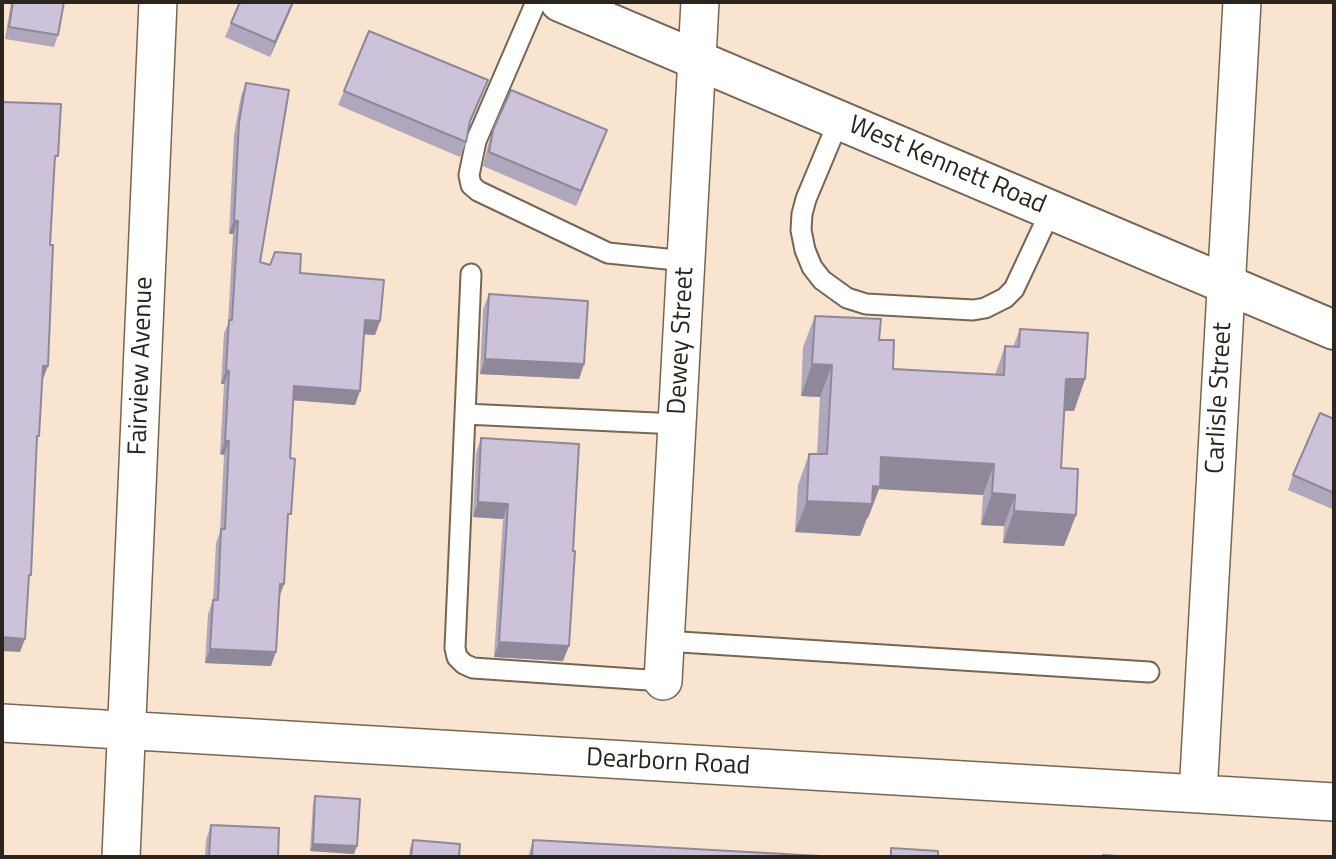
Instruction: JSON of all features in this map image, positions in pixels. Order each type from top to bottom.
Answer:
[{"type":"street","name":"Fairview Avenue","points":[[121,857],[158,2]]},
{"type":"street","name":"West Kennett Road","points":[[559,2],[1334,330]]},
{"type":"street","name":"Dewey Street","points":[[663,681],[700,2]]},
{"type":"street","name":"Carlisle Street","points":[[1198,794],[1242,2]]},
{"type":"street","name":"Dearborn Road","points":[[2,723],[1334,802]]},
{"type":"lane","points":[[536,2],[476,141],[469,175],[471,185],[489,197],[608,253],[686,261]]},
{"type":"lane","points":[[839,120],[806,200],[801,230],[812,267],[828,286],[847,298],[866,304],[985,309],[1005,298],[1014,289],[1051,210]]},
{"type":"lane","points":[[471,274],[455,648],[457,657],[473,668],[663,681]]},
{"type":"lane","points":[[465,414],[677,424]]},
{"type":"lane","points":[[665,641],[1149,672]]},
{"type":"building","points":[[13,2],[64,2],[58,35],[9,27]]},
{"type":"building","points":[[240,2],[293,2],[275,42],[231,23]]},
{"type":"building","points":[[369,31],[488,80],[470,121],[466,142],[344,91]]},
{"type":"building","points":[[246,83],[289,90],[260,262],[270,265],[275,252],[301,254],[300,273],[384,280],[380,321],[365,320],[360,391],[294,386],[290,458],[295,459],[291,514],[288,514],[284,584],[280,584],[276,652],[210,649],[213,600],[218,600],[221,529],[225,529],[229,441],[225,441],[229,371],[226,370],[238,221],[234,220],[239,122]]},
{"type":"building","points":[[511,90],[607,130],[581,191],[489,152],[493,130]]},
{"type":"building","points":[[2,102],[61,104],[50,245],[53,245],[48,366],[43,366],[37,436],[31,575],[25,639],[2,637]]},
{"type":"building","points":[[489,294],[588,301],[584,364],[485,359]]},
{"type":"building","points":[[815,316],[881,319],[879,340],[894,340],[893,369],[1004,375],[1005,346],[1019,347],[1020,329],[1088,333],[1085,379],[1066,379],[1061,468],[1078,469],[1076,515],[1014,511],[1015,495],[992,493],[994,464],[881,457],[880,487],[873,486],[872,504],[807,501],[809,454],[827,454],[832,365],[812,364]]},
{"type":"building","points":[[1320,413],[1334,419],[1334,493],[1293,475]]},
{"type":"building","points":[[481,438],[579,444],[569,646],[499,642],[508,504],[478,502]]},
{"type":"building","points":[[315,796],[360,799],[357,846],[313,844]]},
{"type":"building","points":[[211,825],[279,828],[278,857],[209,857]]},
{"type":"building","points":[[413,840],[460,844],[459,857],[411,857]]},
{"type":"building","points":[[533,840],[838,857],[532,857]]},
{"type":"building","points":[[891,848],[938,851],[938,857],[891,857]]}]
